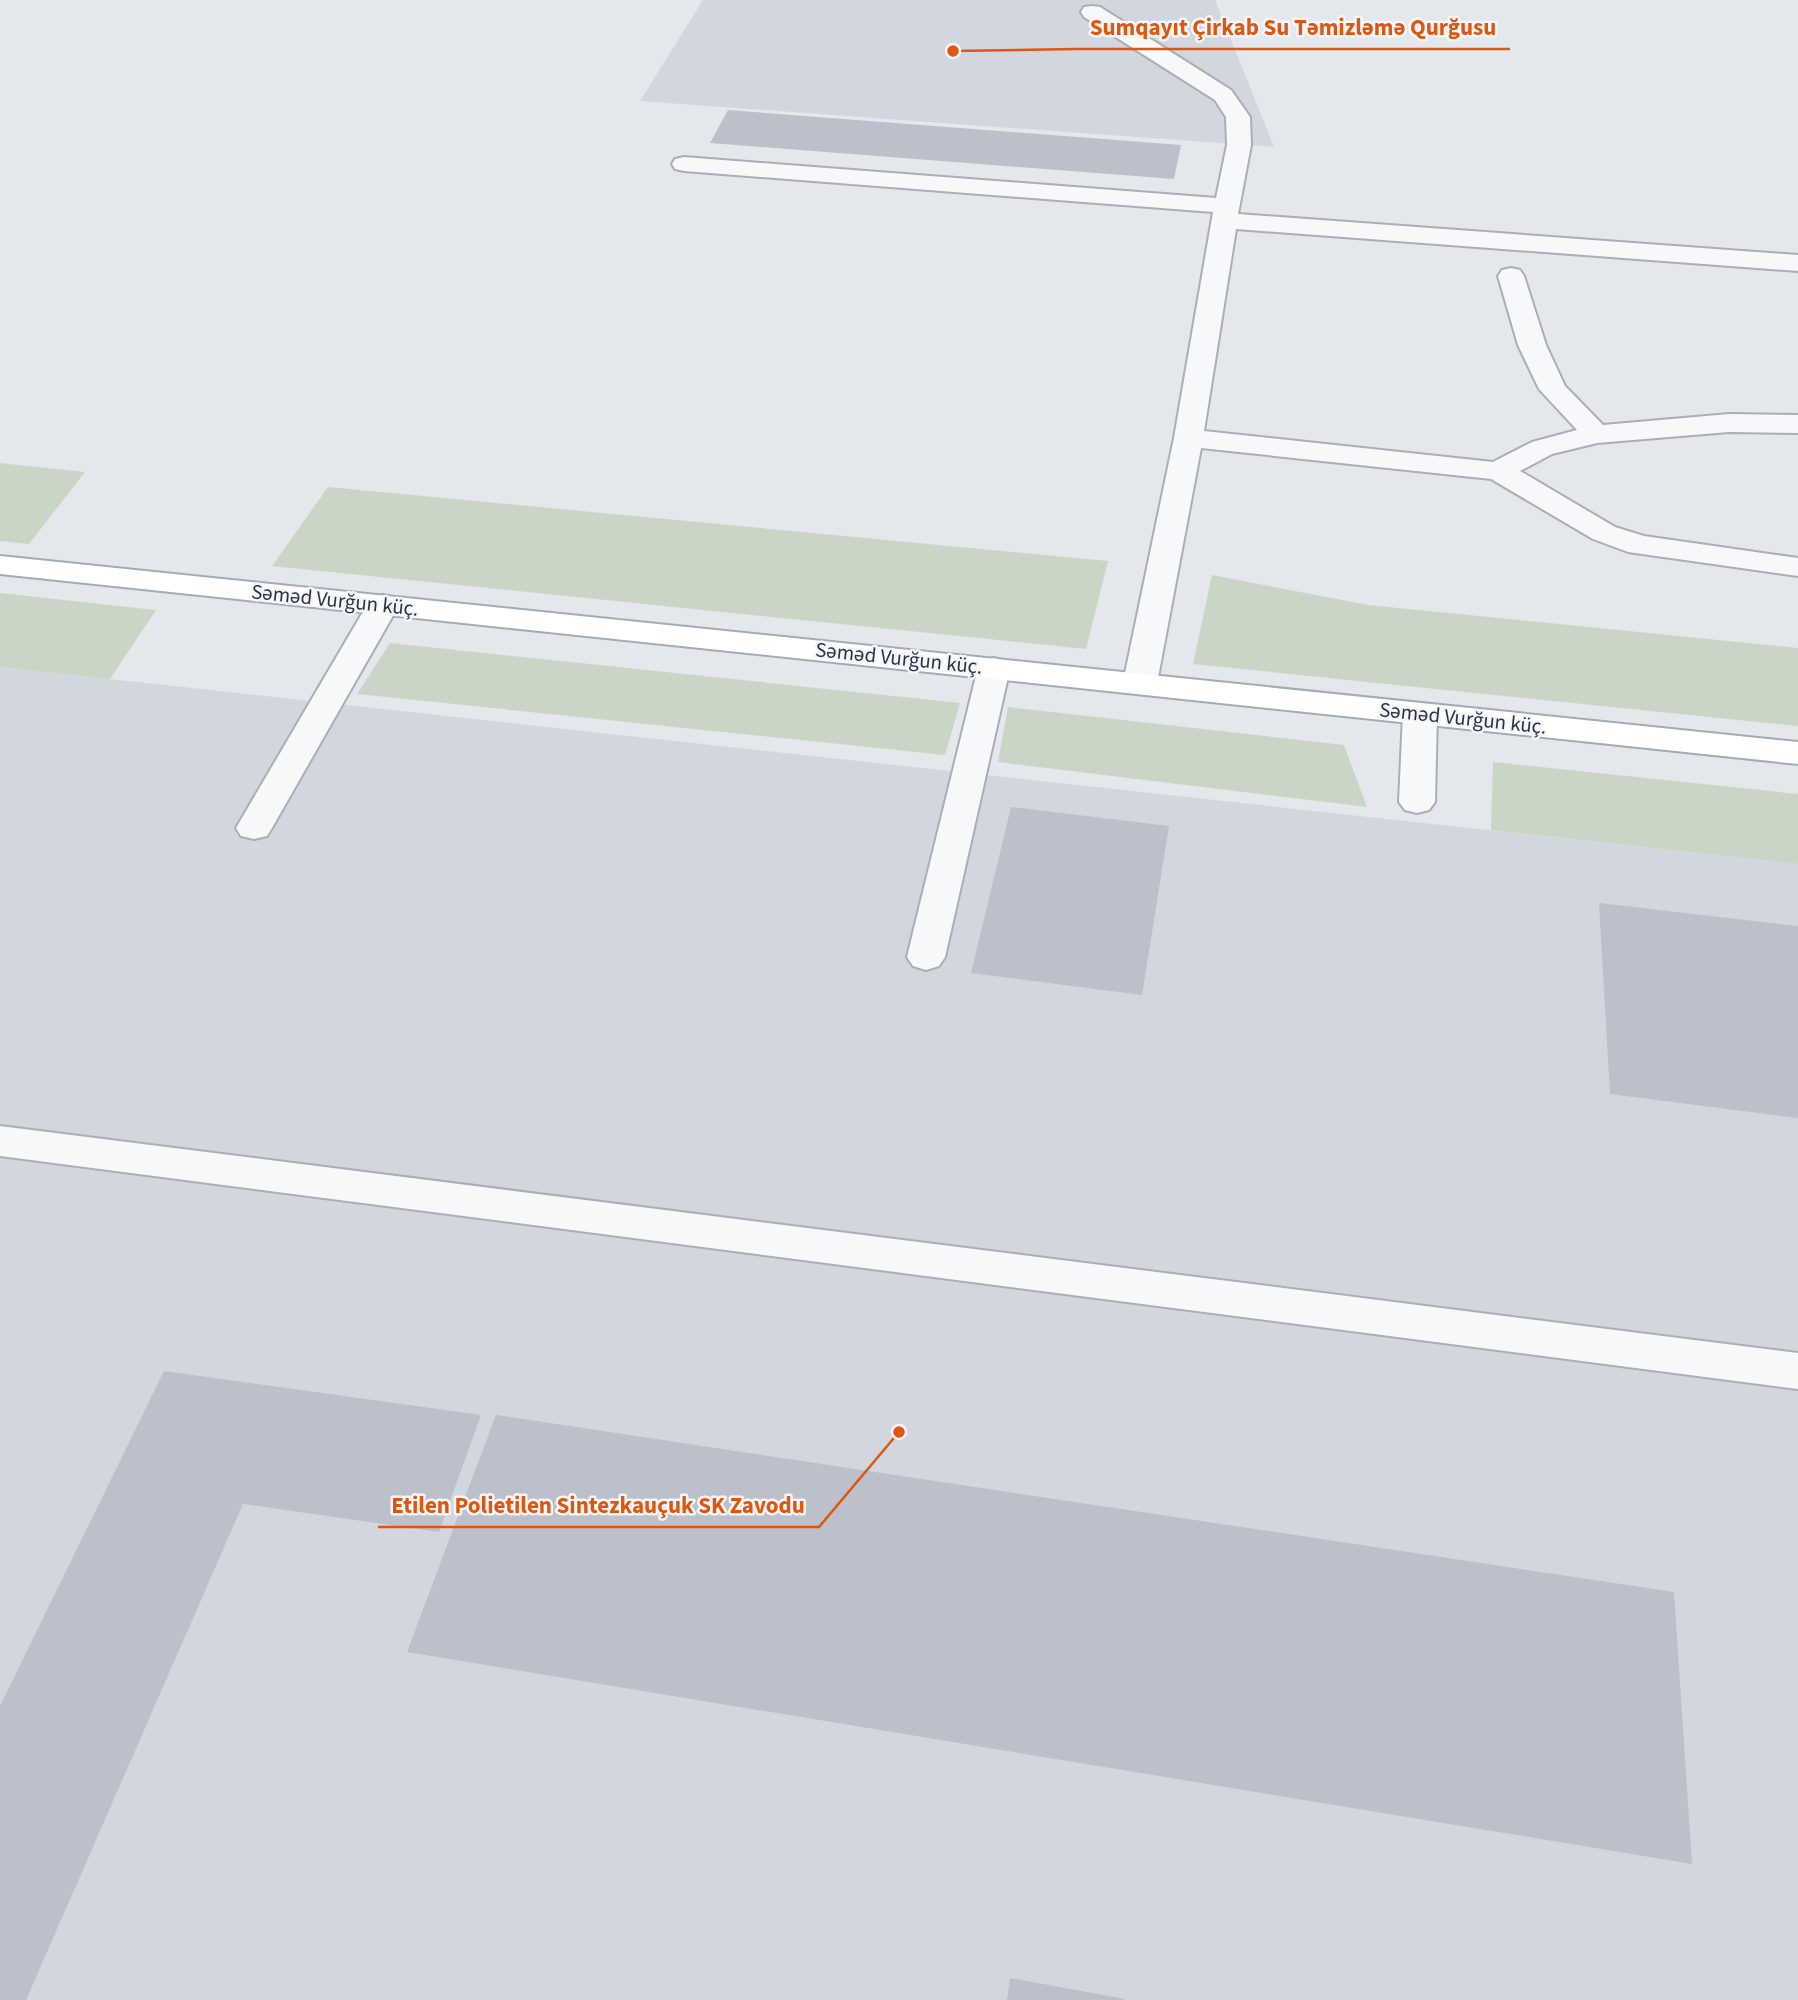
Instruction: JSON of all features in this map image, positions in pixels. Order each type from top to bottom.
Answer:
[{"type":"main road","name":"Səməd Vurğun küç.","points":[[0,565],[1798,753]]},
{"type":"street","points":[[1092,12],[1223,95],[1238,117],[1239,145],[1188,438],[1140,683]]},
{"type":"street","points":[[684,164],[1798,263]]},
{"type":"street","points":[[1511,276],[1532,345],[1553,389],[1596,434]]},
{"type":"street","points":[[1498,471],[1542,448],[1596,434],[1729,423],[1798,424]]},
{"type":"street","points":[[1188,438],[1498,471],[1604,533],[1639,545],[1798,567]]},
{"type":"street","points":[[254,828],[383,605]]},
{"type":"street","points":[[926,957],[994,668]]},
{"type":"street","points":[[1417,802],[1420,714]]},
{"type":"street","points":[[0,1142],[1798,1371]]},
{"type":"shaded area","points":[[703,0],[1215,0],[1274,147],[640,101]]},
{"type":"shaded area","points":[[0,667],[1798,864],[1798,2000],[0,2000]]},
{"type":"green space","points":[[0,463],[85,472],[29,544],[0,541]]},
{"type":"green space","points":[[328,487],[1108,561],[1086,649],[272,566]]},
{"type":"green space","points":[[1212,575],[1368,605],[1798,648],[1798,726],[1193,664]]},
{"type":"green space","points":[[0,593],[156,610],[110,679],[0,667]]},
{"type":"green space","points":[[390,643],[960,703],[945,755],[357,694]]},
{"type":"green space","points":[[1008,707],[1344,745],[1367,807],[998,762]]},
{"type":"green space","points":[[1493,762],[1798,794],[1798,864],[1491,830]]},
{"type":"building","points":[[728,110],[1181,145],[1174,179],[710,143]]},
{"type":"building","points":[[1011,807],[1169,826],[1142,995],[971,973]]},
{"type":"building","points":[[1599,903],[1798,926],[1798,1118],[1610,1094]]},
{"type":"building","points":[[164,1371],[481,1415],[439,1532],[243,1504],[26,2000],[0,2000],[0,1706]]},
{"type":"building","points":[[496,1415],[1674,1592],[1692,1864],[407,1652]]},
{"type":"building","points":[[1010,1978],[1125,1999],[1125,2000],[1007,2000]]},
{"type":"place","name":"Sumqayıt Çirkab Su Təmizləmə Qurğusu","points":[[953,51]]},
{"type":"place","name":"Etilen Polietilen Sintezkauçuk SK Zavodu","points":[[899,1432]]}]
